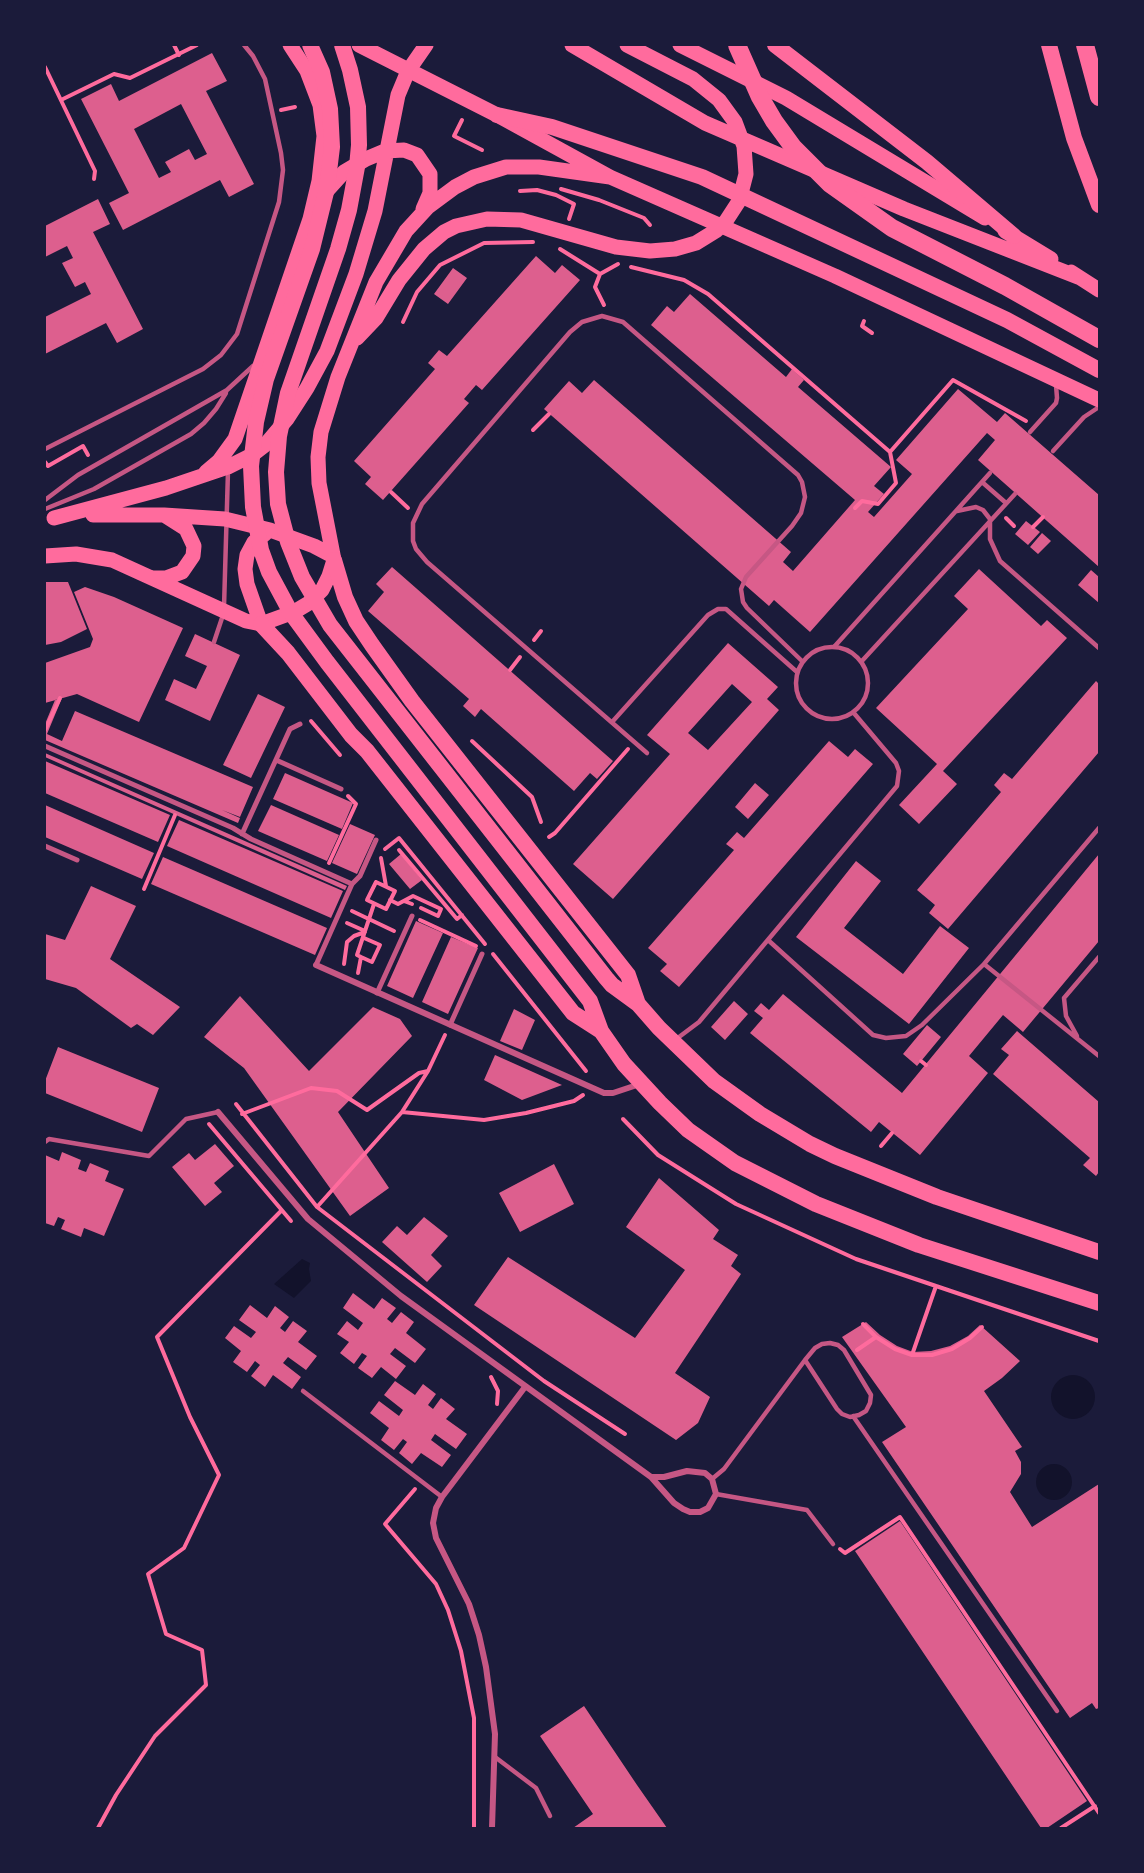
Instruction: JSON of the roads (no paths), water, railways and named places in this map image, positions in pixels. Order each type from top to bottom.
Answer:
[{"type":"highway","points":[[310,45],[322,72],[330,109],[332,147],[330,168],[318,227],[275,349],[260,401],[251,466],[256,529],[269,572],[291,613],[590,1001],[601,1031],[641,1083],[687,1130],[721,1155],[816,1204],[919,1245],[1099,1303]]},
{"type":"highway","points":[[342,45],[358,107],[357,166],[349,210],[338,249],[288,393],[277,455],[278,504],[282,522],[295,562],[320,608],[352,655],[612,985],[638,1004],[700,1069],[730,1094],[785,1129],[835,1156],[937,1197],[1099,1252]]},
{"type":"highway","points":[[737,45],[760,97],[774,121],[793,147],[830,184],[892,228],[1005,286],[1099,339]]},
{"type":"highway","points":[[775,45],[927,162],[1014,236]]},
{"type":"highway","points":[[1049,45],[1074,138],[1099,205]]},
{"type":"highway","points":[[1085,45],[1099,97]]},
{"type":"highway","points":[[497,114],[552,127],[702,177],[1007,320],[1099,370]]},
{"type":"highway","points":[[333,558],[345,597],[356,621],[372,645],[412,700],[628,975],[638,1004]]},
{"type":"highway","points":[[261,624],[288,653],[338,719],[381,767],[573,1013],[601,1031]]},
{"type":"highway","points":[[1082,1299],[1099,1308]]},
{"type":"main road","points":[[196,478],[219,461],[235,439],[310,219],[322,162],[323,125],[320,105],[313,84],[290,45]]},
{"type":"main road","points":[[359,45],[497,114],[610,177],[835,276],[1099,400]]},
{"type":"main road","points":[[48,515],[135,497],[228,467],[265,445],[298,405],[327,351],[356,274],[375,211],[398,95],[408,71],[426,45]]},
{"type":"main road","points":[[572,45],[705,123],[904,209],[1078,277]]},
{"type":"main road","points":[[351,344],[376,318],[415,258],[435,239],[456,226],[471,221],[521,220],[616,247],[650,251],[675,249],[696,243],[717,230],[726,221],[740,201],[746,174],[744,146],[735,122],[718,100],[693,79],[627,45]]},
{"type":"main road","points":[[680,45],[786,98],[1099,290]]},
{"type":"main road","points":[[45,556],[76,554],[112,561],[224,612],[261,624],[294,612],[309,603],[322,590],[329,576],[333,558],[319,483],[318,457],[327,408],[376,282],[395,247],[423,209],[430,193],[430,174],[417,155],[411,152],[397,149],[375,154],[344,172],[327,190],[310,219]]},
{"type":"main road","points":[[414,219],[455,187],[474,177],[506,167],[539,167],[610,177]]},
{"type":"main road","points":[[48,515],[164,514],[225,519],[270,530],[314,546],[333,558]]},
{"type":"main road","points":[[152,578],[176,576],[182,572],[193,556],[192,537],[186,529],[164,514]]},
{"type":"main road","points":[[261,624],[245,569],[247,555],[254,542],[270,530]]},
{"type":"street","points":[[242,834],[290,729],[300,724]]},
{"type":"street","points":[[45,746],[352,884]]},
{"type":"street","points":[[276,760],[341,789]]},
{"type":"street","points":[[376,840],[360,876],[352,884],[316,964],[604,1093],[614,1093],[641,1083]]},
{"type":"street","points":[[45,846],[77,860]]},
{"type":"street","points":[[377,993],[412,915]]},
{"type":"street","points":[[450,1025],[482,954]]},
{"type":"street","points":[[218,1112],[308,1219],[401,1296],[651,1477],[674,1503],[690,1512],[700,1512],[708,1508],[716,1494],[712,1479],[705,1473],[687,1471],[664,1477],[651,1477]]},
{"type":"street","points":[[492,1828],[495,1757],[492,1700],[479,1635],[469,1604],[434,1531],[434,1516],[442,1497],[525,1387]]},
{"type":"lane","points":[[45,449],[203,369],[221,356],[237,334],[279,202],[283,170],[265,79],[257,62],[244,45]]},
{"type":"lane","points":[[647,753],[427,562],[416,549],[412,532],[414,516],[422,504],[570,332],[589,318],[602,316],[623,322],[798,475],[804,491],[801,513],[746,577],[741,589],[743,602],[747,608],[803,662]]},
{"type":"lane","points":[[45,500],[78,475],[227,390],[259,359],[270,339]]},
{"type":"lane","points":[[1030,432],[1056,403],[1057,388],[1053,378]]},
{"type":"lane","points":[[48,515],[191,434],[216,409],[227,390]]},
{"type":"lane","points":[[1053,451],[1084,417],[1099,407]]},
{"type":"lane","points":[[214,642],[224,612],[228,467],[235,439]]},
{"type":"lane","points":[[834,647],[990,473]]},
{"type":"lane","points":[[982,482],[1006,503]]},
{"type":"lane","points":[[861,662],[1015,494]]},
{"type":"lane","points":[[955,511],[967,507],[983,510],[990,519],[990,539],[1000,561],[1099,648]]},
{"type":"lane","points":[[612,722],[708,615],[718,609],[726,609],[797,672]]},
{"type":"lane","points":[[834,647],[844,650],[861,662],[868,682],[867,693],[861,704],[844,717],[833,719],[812,714],[804,706],[798,697],[796,681],[797,672],[811,654],[822,648],[834,647]]},
{"type":"lane","points":[[673,1042],[699,1022],[897,786],[899,771],[896,763],[853,712]]},
{"type":"lane","points":[[768,940],[873,1035],[886,1038],[906,1036],[922,1025],[984,964],[1099,828]]},
{"type":"lane","points":[[1078,1038],[1066,1016],[1064,998],[1099,957]]},
{"type":"lane","points":[[984,964],[1099,1056]]},
{"type":"lane","points":[[45,1142],[49,1139],[149,1156],[186,1119],[218,1112]]},
{"type":"lane","points":[[712,1479],[726,1466],[788,1383],[805,1360],[814,1348],[822,1344],[830,1342],[838,1345],[847,1355],[871,1395],[866,1411],[853,1416],[842,1414],[805,1360]]},
{"type":"lane","points":[[303,1391],[442,1497]]},
{"type":"lane","points":[[853,1416],[1057,1712]]},
{"type":"lane","points":[[716,1494],[807,1510],[833,1544]]},
{"type":"lane","points":[[495,1757],[536,1788],[550,1816]]}]
